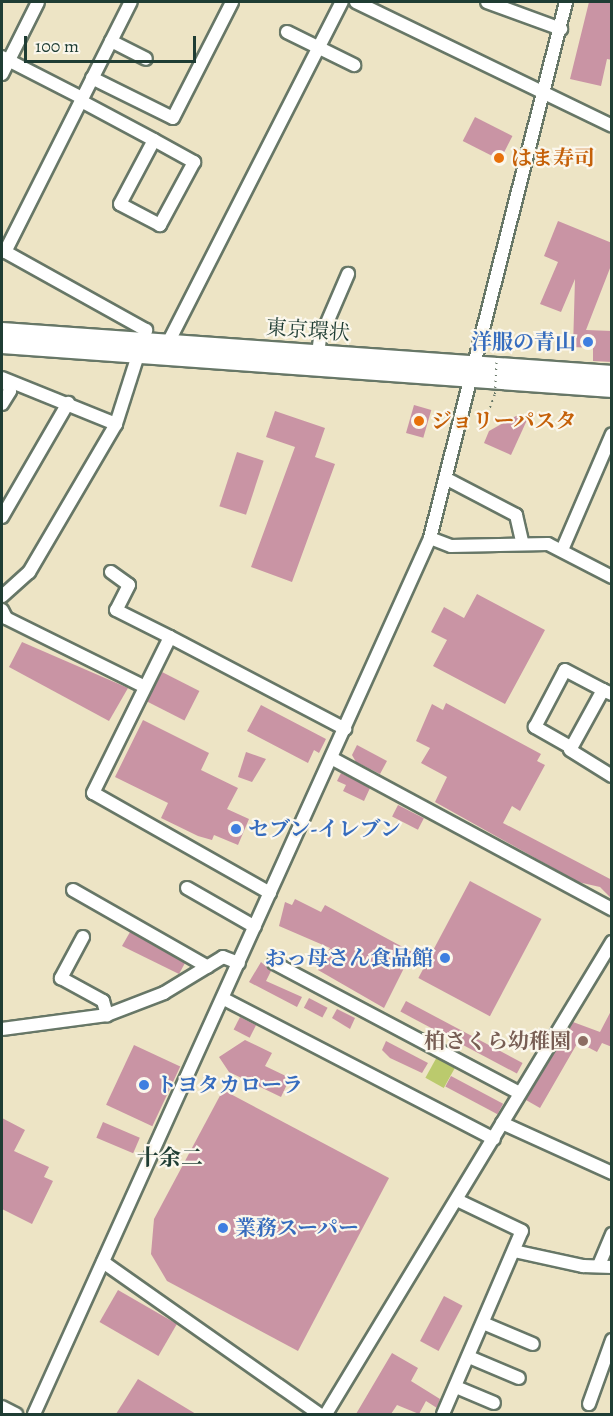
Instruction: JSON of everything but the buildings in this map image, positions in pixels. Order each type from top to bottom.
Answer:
[{"type":"highway","name":"東京環状","points":[[2,331],[142,348],[471,373],[612,389]]},
{"type":"highway","name":"東京環状","points":[[2,345],[142,348],[168,343],[317,361]]},
{"type":"highway","name":"東京環状","points":[[471,373],[612,374]]},
{"type":"street","points":[[2,74],[5,59],[38,2]]},
{"type":"street","points":[[2,596],[29,572],[116,424],[146,330],[139,322],[3,251],[131,2]]},
{"type":"street","points":[[92,78],[173,118],[232,2]]},
{"type":"street","points":[[168,343],[342,2]]},
{"type":"street","points":[[356,2],[612,126]]},
{"type":"street","points":[[487,2],[561,29]]},
{"type":"street","points":[[34,1414],[333,759],[430,538],[545,94],[566,2]]},
{"type":"street","points":[[287,32],[354,65]]},
{"type":"street","points":[[111,41],[146,59]]},
{"type":"street","points":[[5,59],[81,100],[154,140],[194,162],[160,225],[120,204],[154,140]]},
{"type":"street","points":[[317,361],[348,274]]},
{"type":"street","points":[[4,379],[116,424]]},
{"type":"street","points":[[2,404],[10,390],[4,379]]},
{"type":"street","points":[[2,517],[68,403]]},
{"type":"street","points":[[562,550],[612,435]]},
{"type":"street","points":[[447,479],[516,515],[522,542]]},
{"type":"street","points":[[430,538],[451,546],[522,542],[562,550],[612,577]]},
{"type":"street","points":[[111,572],[129,585],[116,610],[345,729]]},
{"type":"street","points":[[2,610],[6,618],[145,687]]},
{"type":"street","points":[[170,637],[93,793],[270,893]]},
{"type":"street","points":[[572,748],[535,727],[565,670],[608,692],[572,748],[572,756],[612,776]]},
{"type":"street","points":[[333,759],[612,909]]},
{"type":"street","points":[[187,888],[255,927]]},
{"type":"street","points":[[73,890],[208,967]]},
{"type":"street","points":[[83,937],[61,978],[102,1001],[107,1015]]},
{"type":"street","points":[[326,1414],[478,1172],[502,1123],[611,943]]},
{"type":"street","points":[[2,1029],[107,1015],[164,993],[224,957],[239,963]]},
{"type":"street","points":[[274,963],[520,1093]]},
{"type":"street","points":[[224,999],[492,1146]]},
{"type":"street","points":[[502,1123],[612,1173]]},
{"type":"street","points":[[443,1414],[522,1231],[459,1201]]},
{"type":"street","points":[[514,1251],[605,1266],[612,1234]]},
{"type":"street","points":[[103,1262],[319,1414]]},
{"type":"street","points":[[483,1323],[533,1344]]},
{"type":"street","points":[[589,1404],[612,1340]]},
{"type":"street","points":[[469,1357],[519,1378]]},
{"type":"street","points":[[456,1387],[494,1403]]},
{"type":"street","points":[[2,1407],[16,1414]]},
{"type":"path","points":[[488,414],[495,394],[498,332]]},
{"type":"green space","points":[[438,1055],[456,1065],[444,1088],[425,1078]]},
{"type":"place","name":"はま寿司","points":[[499,158]]},
{"type":"place","name":"洋服の青山","points":[[588,342]]},
{"type":"place","name":"ジョリーパスタ","points":[[419,421]]},
{"type":"place","name":"セブン-イレブン","points":[[236,829]]},
{"type":"place","name":"おっ母さん食品館","points":[[445,958]]},
{"type":"place","name":"柏さくら幼稚園","points":[[583,1041]]},
{"type":"place","name":"トヨタカローラ","points":[[144,1085]]},
{"type":"place","name":"業務スーパー","points":[[223,1228]]},
{"type":"district","name":"十余二","points":[[170,1159]]}]
